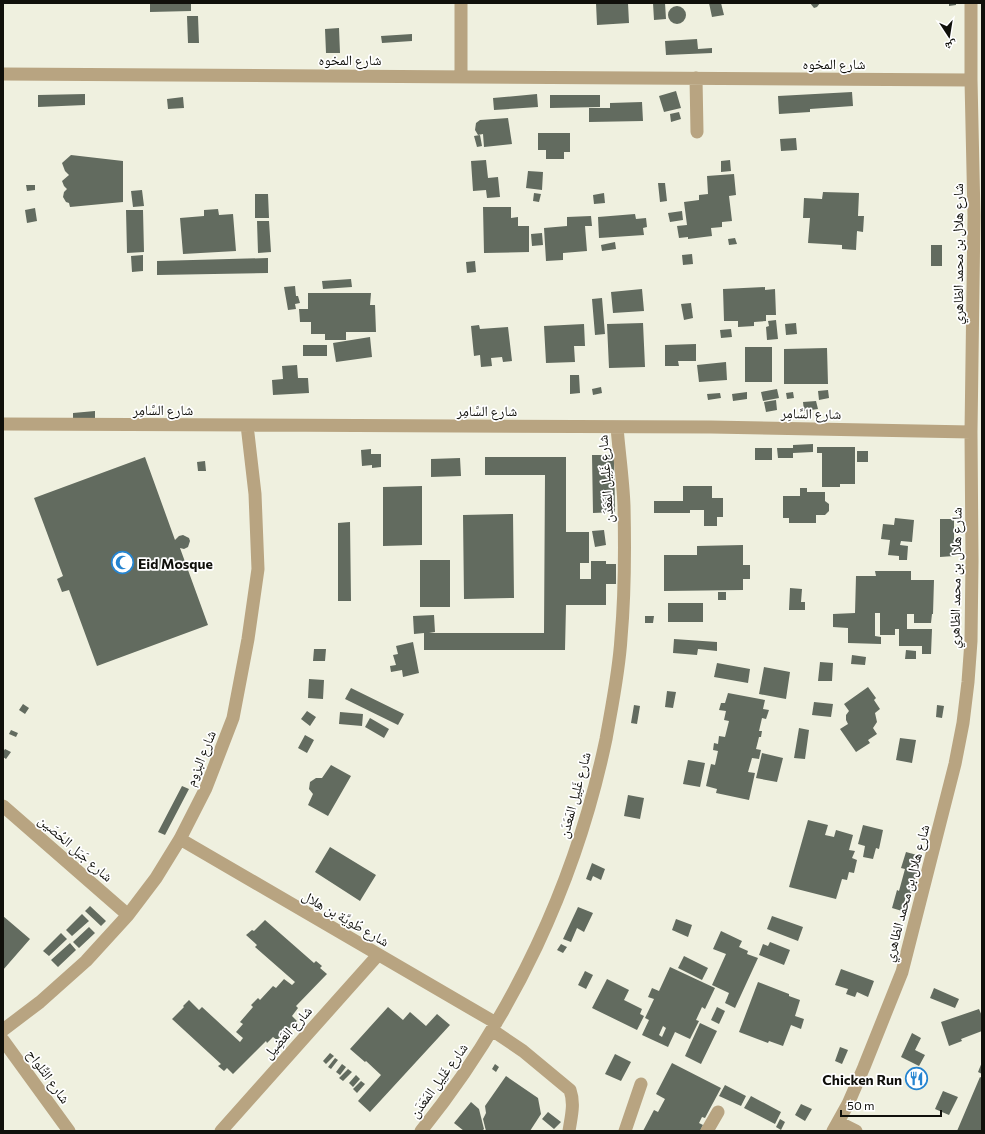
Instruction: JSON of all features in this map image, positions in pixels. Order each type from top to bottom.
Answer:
[{"type":"street","points":[[461,3],[461,76]]},
{"type":"street","name":"شارع هلال بن محمد الظاهري","points":[[836,1126],[848,1104],[864,1067],[902,972],[951,784],[963,723],[968,682],[977,561],[971,432],[978,216],[971,80],[971,3]]},
{"type":"street","name":"شارع المخوه","points":[[3,74],[971,80]]},
{"type":"street","points":[[696,78],[697,132]]},
{"type":"street","name":"شارع السَّامِر","points":[[3,424],[719,427],[971,432]]},
{"type":"street","name":"شارع البزوم","points":[[3,1030],[40,1002],[86,961],[128,915],[156,878],[180,838],[206,788],[233,718],[248,639],[258,569],[255,494],[247,425]]},
{"type":"street","name":"شارع غَلِيل المَعَدَن","points":[[421,1131],[469,1066],[494,1026],[529,963],[557,902],[580,838],[598,773],[609,721],[621,640],[625,572],[624,504],[617,427]]},
{"type":"street","name":"شارع جَبَل الحُصَين","points":[[3,806],[128,915]]},
{"type":"street","name":"شارع طُويَّة بن هِلال","points":[[180,838],[378,955],[494,1026],[570,1090],[572,1096],[572,1109],[569,1131]]},
{"type":"street","name":"شارع العَضِيل","points":[[221,1131],[378,955]]},
{"type":"street","name":"شارع التِّلواح","points":[[3,1040],[69,1131]]},
{"type":"street","points":[[625,1131],[641,1084]]},
{"type":"street","points":[[707,1131],[718,1112]]},
{"type":"street","points":[[836,1126],[856,1131]]},
{"type":"building","points":[[150,3],[191,3],[191,11],[150,12]]},
{"type":"building","points":[[596,3],[628,3],[629,23],[597,25]]},
{"type":"building","points":[[653,3],[665,3],[666,19],[654,20]]},
{"type":"building","points":[[709,3],[721,3],[724,15],[712,17]]},
{"type":"building","points":[[810,3],[820,3],[814,8]]},
{"type":"building","points":[[949,3],[956,3],[956,5],[949,6]]},
{"type":"building","points":[[677,6],[683,9],[686,15],[683,21],[677,24],[671,21],[668,15],[671,9]]},
{"type":"building","points":[[187,16],[198,16],[199,43],[188,43]]},
{"type":"building","points":[[339,28],[340,53],[326,53],[325,29]]},
{"type":"building","points":[[412,34],[412,41],[382,43],[381,36]]},
{"type":"building","points":[[697,39],[698,49],[712,48],[712,53],[666,55],[665,41]]},
{"type":"building","points":[[676,91],[681,108],[664,112],[659,96]]},
{"type":"building","points":[[852,92],[853,106],[810,109],[810,112],[779,114],[778,96]]},
{"type":"building","points":[[85,94],[85,105],[38,107],[38,95]]},
{"type":"building","points":[[537,94],[538,107],[494,110],[493,98]]},
{"type":"building","points":[[550,95],[600,95],[600,107],[550,108]]},
{"type":"building","points":[[183,97],[184,108],[168,109],[167,99]]},
{"type":"building","points":[[642,102],[643,121],[589,122],[589,108],[610,108],[610,103]]},
{"type":"building","points":[[679,112],[681,119],[671,122],[670,114]]},
{"type":"building","points":[[508,118],[512,144],[484,147],[483,134],[478,135],[475,130],[476,123],[480,120]]},
{"type":"building","points":[[538,133],[570,133],[570,152],[564,152],[564,159],[546,159],[546,150],[538,150]]},
{"type":"building","points":[[480,135],[482,146],[477,147],[474,136]]},
{"type":"building","points":[[796,138],[797,150],[781,151],[780,139]]},
{"type":"building","points":[[71,155],[123,161],[123,202],[70,207],[69,203],[66,202],[63,197],[64,192],[67,189],[62,181],[69,175],[65,171],[62,163]]},
{"type":"building","points":[[486,160],[488,178],[498,177],[500,197],[487,198],[486,190],[473,191],[471,161]]},
{"type":"building","points":[[730,160],[731,171],[721,172],[721,161]]},
{"type":"building","points":[[528,171],[543,172],[542,190],[526,188]]},
{"type":"building","points":[[734,174],[736,195],[729,196],[732,221],[722,222],[722,227],[711,228],[712,236],[688,239],[688,237],[679,238],[677,226],[687,225],[684,202],[699,200],[699,195],[708,194],[707,176]]},
{"type":"building","points":[[658,183],[665,183],[667,201],[660,202]]},
{"type":"building","points":[[26,185],[35,185],[35,190],[27,191]]},
{"type":"building","points":[[142,190],[144,206],[133,207],[131,191]]},
{"type":"building","points":[[823,192],[859,193],[858,216],[864,216],[863,232],[857,231],[856,250],[842,249],[842,245],[808,243],[810,218],[803,218],[804,198],[822,199]]},
{"type":"building","points":[[534,193],[541,194],[539,202],[533,201]]},
{"type":"building","points":[[604,193],[605,203],[594,204],[593,195]]},
{"type":"building","points":[[255,194],[268,194],[269,218],[255,218]]},
{"type":"building","points":[[483,207],[511,207],[511,218],[518,217],[518,226],[529,226],[529,252],[484,253]]},
{"type":"building","points":[[35,208],[37,221],[27,223],[25,210]]},
{"type":"building","points":[[218,209],[219,215],[233,214],[236,251],[183,254],[180,218],[204,216],[204,210]]},
{"type":"building","points":[[126,210],[143,210],[144,252],[127,253]]},
{"type":"building","points":[[682,211],[683,220],[670,222],[668,213]]},
{"type":"building","points":[[635,214],[636,219],[646,218],[647,227],[643,228],[644,235],[599,238],[598,217]]},
{"type":"building","points":[[591,216],[592,226],[585,226],[587,251],[563,253],[563,260],[546,261],[544,228],[567,226],[567,217]]},
{"type":"building","points":[[257,221],[269,221],[271,252],[258,253]]},
{"type":"building","points":[[542,233],[543,245],[532,246],[531,234]]},
{"type":"building","points":[[735,238],[737,244],[729,245],[728,239]]},
{"type":"building","points":[[615,242],[616,249],[602,251],[601,245]]},
{"type":"building","points":[[931,245],[942,245],[942,266],[931,266]]},
{"type":"building","points":[[692,254],[693,264],[683,265],[682,255]]},
{"type":"building","points":[[143,255],[143,271],[132,272],[131,256]]},
{"type":"building","points":[[268,258],[268,273],[157,275],[157,261]]},
{"type":"building","points":[[475,261],[476,272],[467,273],[466,262]]},
{"type":"building","points":[[351,279],[352,287],[323,289],[322,281]]},
{"type":"building","points":[[295,286],[296,296],[298,296],[300,303],[295,304],[296,309],[288,310],[284,287]]},
{"type":"building","points":[[765,287],[765,290],[775,289],[776,315],[766,315],[766,321],[754,322],[754,326],[738,327],[738,321],[724,321],[723,289]]},
{"type":"building","points":[[642,289],[644,311],[613,313],[611,292]]},
{"type":"building","points":[[308,293],[371,293],[370,305],[375,305],[376,332],[346,332],[346,340],[325,340],[325,334],[311,334],[311,322],[300,322],[299,309],[308,309]]},
{"type":"building","points":[[602,298],[605,334],[595,335],[592,299]]},
{"type":"building","points":[[691,303],[693,318],[684,320],[681,304]]},
{"type":"building","points":[[776,320],[778,339],[767,340],[766,327],[769,326],[768,321]]},
{"type":"building","points":[[643,323],[645,367],[609,368],[607,324]]},
{"type":"building","points":[[796,323],[797,334],[786,335],[785,324]]},
{"type":"building","points":[[584,324],[585,346],[574,346],[575,362],[546,363],[544,326]]},
{"type":"building","points":[[479,325],[480,329],[508,327],[512,361],[503,362],[502,357],[491,358],[492,366],[481,367],[480,355],[474,356],[471,326]]},
{"type":"building","points":[[731,329],[732,337],[721,338],[720,330]]},
{"type":"building","points":[[370,337],[372,357],[336,362],[333,343]]},
{"type":"building","points":[[696,344],[696,361],[678,361],[679,366],[665,366],[665,345]]},
{"type":"building","points":[[303,345],[327,345],[327,356],[303,356]]},
{"type":"building","points":[[745,347],[772,347],[772,382],[745,382]]},
{"type":"building","points":[[827,348],[828,384],[784,384],[784,349]]},
{"type":"building","points":[[726,362],[727,380],[699,382],[697,365]]},
{"type":"building","points":[[297,365],[298,378],[308,378],[309,393],[273,395],[272,380],[283,379],[282,366]]},
{"type":"building","points":[[570,375],[579,375],[580,393],[570,394]]},
{"type":"building","points":[[601,387],[602,393],[593,395],[592,389]]},
{"type":"building","points":[[777,389],[779,398],[763,401],[761,392]]},
{"type":"building","points":[[828,390],[829,398],[819,400],[818,391]]},
{"type":"building","points":[[747,392],[747,399],[733,401],[732,394]]},
{"type":"building","points":[[793,392],[794,398],[787,399],[786,393]]},
{"type":"building","points":[[720,393],[721,398],[708,400],[707,394]]},
{"type":"building","points":[[776,400],[777,410],[766,412],[764,402]]},
{"type":"building","points":[[816,401],[818,409],[804,411],[803,402]]},
{"type":"building","points":[[95,411],[95,418],[73,419],[73,413]]},
{"type":"building","points":[[813,444],[813,452],[793,453],[793,458],[778,458],[777,448],[793,448],[793,445]]},
{"type":"building","points":[[817,447],[855,447],[855,484],[840,484],[840,487],[822,487],[822,453],[817,453]]},
{"type":"building","points":[[755,448],[772,448],[772,460],[755,460]]},
{"type":"building","points":[[371,449],[371,454],[381,454],[381,467],[372,468],[372,465],[362,466],[361,450]]},
{"type":"building","points":[[857,451],[868,451],[868,462],[857,462]]},
{"type":"building","points":[[592,455],[614,455],[615,512],[593,513]]},
{"type":"building","name":"Eid Mosque","points":[[145,457],[175,540],[179,536],[183,535],[189,538],[190,541],[188,547],[184,549],[180,548],[208,625],[97,666],[69,590],[62,592],[57,579],[63,576],[34,498]]},
{"type":"building","points":[[485,457],[566,457],[566,532],[589,532],[589,563],[580,563],[580,579],[591,579],[591,561],[606,561],[606,564],[616,564],[616,584],[606,584],[606,605],[566,605],[565,650],[424,650],[424,633],[414,634],[413,616],[434,615],[435,632],[429,633],[544,633],[545,475],[485,475]]},
{"type":"building","points":[[460,458],[461,476],[431,477],[431,459]]},
{"type":"building","points":[[205,461],[206,471],[198,471],[197,462]]},
{"type":"building","points":[[422,486],[422,545],[383,546],[383,487]]},
{"type":"building","points":[[683,486],[712,486],[712,498],[723,498],[723,517],[717,517],[717,526],[704,526],[704,510],[690,510],[690,513],[654,513],[654,501],[683,501]]},
{"type":"building","points":[[800,488],[807,488],[807,492],[825,492],[825,501],[829,504],[829,511],[825,515],[816,515],[816,523],[789,523],[789,518],[783,518],[783,496],[800,496]]},
{"type":"building","points":[[513,514],[514,598],[464,599],[463,515]]},
{"type":"building","points":[[895,518],[914,520],[912,542],[901,541],[900,545],[908,546],[907,560],[899,560],[899,556],[888,555],[890,540],[881,539],[883,524],[894,525]]},
{"type":"building","points":[[940,519],[954,519],[954,556],[940,557]]},
{"type":"building","points":[[350,522],[351,601],[338,601],[338,523]]},
{"type":"building","points":[[604,530],[606,545],[595,547],[592,531]]},
{"type":"building","points":[[743,545],[743,565],[750,565],[750,579],[743,579],[743,590],[664,591],[664,555],[697,555],[697,546]]},
{"type":"building","points":[[420,560],[450,560],[450,607],[420,607]]},
{"type":"building","points":[[875,571],[911,571],[911,580],[934,580],[933,614],[931,623],[914,623],[914,614],[907,614],[907,629],[932,629],[931,654],[922,654],[922,646],[899,646],[899,629],[895,629],[895,635],[880,635],[880,613],[875,613],[875,636],[881,637],[881,644],[848,643],[848,628],[833,627],[833,614],[855,613],[856,576],[876,576]]},
{"type":"building","points":[[790,588],[802,589],[801,602],[805,602],[805,610],[789,610]]},
{"type":"building","points":[[718,592],[726,592],[726,600],[718,600]]},
{"type":"building","points":[[668,603],[703,603],[703,622],[668,622]]},
{"type":"building","points":[[645,616],[654,616],[653,623],[645,623]]},
{"type":"building","points":[[674,639],[717,642],[717,651],[698,649],[697,655],[673,653]]},
{"type":"building","points":[[413,642],[419,673],[403,677],[402,670],[391,672],[390,666],[396,665],[393,655],[398,654],[396,646]]},
{"type":"building","points":[[314,649],[326,649],[325,661],[313,661]]},
{"type":"building","points":[[906,650],[916,651],[916,659],[905,659]]},
{"type":"building","points":[[852,655],[866,657],[865,665],[851,664]]},
{"type":"building","points":[[820,662],[833,663],[832,681],[818,681]]},
{"type":"building","points":[[717,663],[750,669],[748,683],[714,677]]},
{"type":"building","points":[[764,667],[790,672],[786,699],[759,694]]},
{"type":"building","points":[[309,679],[324,680],[323,699],[308,698]]},
{"type":"building","points":[[868,687],[876,698],[874,700],[880,709],[875,713],[877,722],[873,728],[877,734],[868,740],[870,743],[856,752],[840,729],[848,724],[846,715],[849,711],[844,704]]},
{"type":"building","points":[[351,688],[404,714],[398,725],[345,699]]},
{"type":"building","points":[[667,691],[676,692],[673,708],[665,707]]},
{"type":"building","points":[[728,693],[765,700],[763,709],[769,710],[766,719],[762,718],[759,731],[762,731],[756,749],[761,750],[759,759],[752,758],[748,772],[755,773],[749,800],[716,793],[717,789],[706,786],[711,764],[715,765],[718,751],[713,750],[714,743],[718,744],[719,736],[725,737],[729,721],[724,720],[726,711],[719,710],[721,703],[725,703]]},
{"type":"building","points":[[814,702],[833,704],[831,717],[812,715]]},
{"type":"building","points":[[23,704],[29,708],[25,714],[19,710]]},
{"type":"building","points":[[634,705],[640,706],[637,724],[631,723]]},
{"type":"building","points":[[937,705],[944,706],[942,718],[936,717]]},
{"type":"building","points":[[307,711],[316,717],[310,726],[301,719]]},
{"type":"building","points":[[340,712],[363,714],[362,726],[339,724]]},
{"type":"building","points":[[370,718],[389,729],[384,738],[365,727]]},
{"type":"building","points":[[799,728],[809,730],[805,759],[794,758]]},
{"type":"building","points":[[11,730],[18,733],[16,737],[9,734]]},
{"type":"building","points":[[305,735],[314,740],[307,753],[298,748]]},
{"type":"building","points":[[900,738],[916,740],[912,763],[896,760]]},
{"type":"building","points":[[5,749],[11,752],[6,759],[3,757],[3,752]]},
{"type":"building","points":[[762,753],[783,758],[777,782],[756,778]]},
{"type":"building","points":[[688,760],[705,763],[700,787],[683,784]]},
{"type":"building","points":[[331,765],[351,776],[328,816],[308,805],[313,794],[309,789],[310,782],[316,778],[322,778]]},
{"type":"building","points":[[182,786],[189,789],[165,835],[158,832]]},
{"type":"building","points":[[628,795],[644,798],[640,819],[624,816]]},
{"type":"building","points":[[808,820],[828,825],[825,835],[834,837],[836,830],[853,835],[849,850],[855,851],[852,858],[857,860],[854,873],[849,872],[847,880],[842,879],[836,899],[789,887]]},
{"type":"building","points":[[863,825],[883,830],[879,849],[876,848],[873,859],[863,857],[865,846],[858,844]]},
{"type":"building","points":[[330,847],[376,875],[360,901],[315,872]]},
{"type":"building","points":[[906,852],[917,855],[913,871],[917,872],[911,894],[907,893],[902,911],[892,908],[897,890],[899,891],[905,869],[901,868]]},
{"type":"building","points":[[592,863],[605,869],[601,880],[593,876],[591,881],[586,879]]},
{"type":"building","points":[[90,906],[106,921],[101,926],[85,911]]},
{"type":"building","points":[[578,907],[593,913],[584,932],[577,928],[571,942],[563,939]]},
{"type":"building","points":[[82,914],[89,921],[72,936],[66,930]]},
{"type":"building","points":[[3,916],[30,939],[3,970]]},
{"type":"building","points":[[772,916],[803,927],[798,941],[767,929]]},
{"type":"building","points":[[676,919],[692,925],[688,937],[672,930]]},
{"type":"building","points":[[265,920],[314,963],[316,961],[322,966],[320,968],[327,974],[296,1006],[298,1008],[292,1016],[297,1021],[277,1040],[273,1037],[267,1043],[266,1041],[233,1074],[227,1068],[224,1071],[218,1066],[221,1064],[172,1019],[189,1000],[199,1010],[202,1007],[240,1042],[243,1038],[236,1032],[243,1024],[240,1022],[253,1007],[251,1005],[258,998],[260,1000],[273,986],[276,988],[284,979],[292,985],[295,982],[255,947],[257,945],[246,935],[252,930],[254,931]]},
{"type":"building","points":[[89,927],[95,933],[79,948],[73,942]]},
{"type":"building","points":[[721,931],[742,941],[739,947],[748,951],[747,954],[758,958],[735,1008],[725,1003],[729,993],[712,985],[726,954],[713,949]]},
{"type":"building","points":[[61,933],[67,939],[49,956],[43,951]]},
{"type":"building","points":[[770,942],[790,950],[784,965],[759,955],[763,944],[768,946]]},
{"type":"building","points":[[70,943],[76,950],[58,967],[51,960]]},
{"type":"building","points":[[561,944],[567,947],[563,953],[557,950]]},
{"type":"building","points":[[684,956],[708,968],[702,980],[678,968]]},
{"type":"building","points":[[670,967],[715,988],[705,1009],[702,1007],[696,1020],[699,1021],[690,1039],[675,1032],[668,1047],[642,1035],[649,1020],[645,1018],[654,999],[648,997],[652,988],[659,991]],"holes":[[[663,1026],[666,1028],[662,1037],[659,1035]]]},
{"type":"building","points":[[841,969],[874,981],[868,997],[857,992],[855,997],[846,994],[848,989],[835,985]]},
{"type":"building","points":[[585,971],[593,975],[586,989],[578,985]]},
{"type":"building","points":[[607,979],[629,990],[624,1000],[642,1009],[640,1014],[644,1016],[637,1030],[592,1008]]},
{"type":"building","points":[[758,982],[800,1000],[795,1016],[804,1019],[801,1029],[791,1025],[783,1046],[769,1041],[768,1043],[739,1032]]},
{"type":"building","points":[[934,988],[959,999],[955,1008],[930,998]]},
{"type":"building","points":[[388,1007],[403,1020],[410,1012],[426,1026],[437,1014],[450,1025],[370,1112],[358,1101],[381,1075],[350,1049]]},
{"type":"building","points":[[717,1007],[725,1011],[719,1024],[711,1020]]},
{"type":"building","points":[[979,1009],[982,1016],[982,1031],[961,1039],[962,1041],[949,1046],[941,1022]]},
{"type":"building","points":[[700,1023],[717,1031],[701,1064],[685,1056]]},
{"type":"building","points":[[912,1033],[921,1038],[915,1050],[925,1055],[919,1066],[901,1057]]},
{"type":"building","points":[[840,1047],[848,1050],[842,1064],[835,1061]]},
{"type":"building","points":[[330,1053],[334,1056],[326,1064],[323,1061]]},
{"type":"building","points":[[615,1054],[631,1062],[621,1081],[605,1074]]},
{"type":"building","points":[[335,1058],[338,1060],[331,1069],[328,1067]]},
{"type":"building","points":[[982,1062],[982,1074],[978,1072]]},
{"type":"building","points":[[672,1063],[721,1088],[705,1118],[702,1117],[699,1123],[703,1125],[700,1131],[643,1131],[654,1110],[658,1112],[665,1099],[656,1094]]},
{"type":"building","points":[[342,1064],[346,1067],[340,1075],[336,1072]]},
{"type":"building","points":[[495,1064],[499,1067],[496,1072],[492,1069]]},
{"type":"building","points":[[348,1069],[352,1072],[343,1081],[339,1078]]},
{"type":"building","points":[[356,1075],[360,1079],[353,1087],[349,1083]]},
{"type":"building","points":[[506,1076],[538,1098],[541,1114],[530,1131],[486,1131],[483,1119],[486,1113],[485,1106]]},
{"type":"building","points":[[980,1077],[982,1078],[982,1131],[957,1131]]},
{"type":"building","points":[[361,1081],[365,1084],[357,1093],[353,1089]]},
{"type":"building","points":[[725,1085],[746,1096],[741,1106],[719,1096]]},
{"type":"building","points":[[943,1091],[958,1097],[949,1115],[935,1109]]},
{"type":"building","points":[[751,1096],[781,1112],[775,1124],[744,1108]]},
{"type":"building","points":[[471,1102],[479,1109],[484,1129],[482,1131],[464,1131],[454,1123]]},
{"type":"building","points":[[801,1104],[812,1109],[805,1121],[795,1115]]},
{"type":"building","points":[[548,1112],[561,1122],[554,1129],[542,1119]]},
{"type":"building","points":[[780,1119],[785,1122],[781,1130],[776,1127]]},
{"type":"place","name":"Eid Mosque","points":[[122,563]]},
{"type":"place","name":"Chicken Run","points":[[917,1079]]}]
